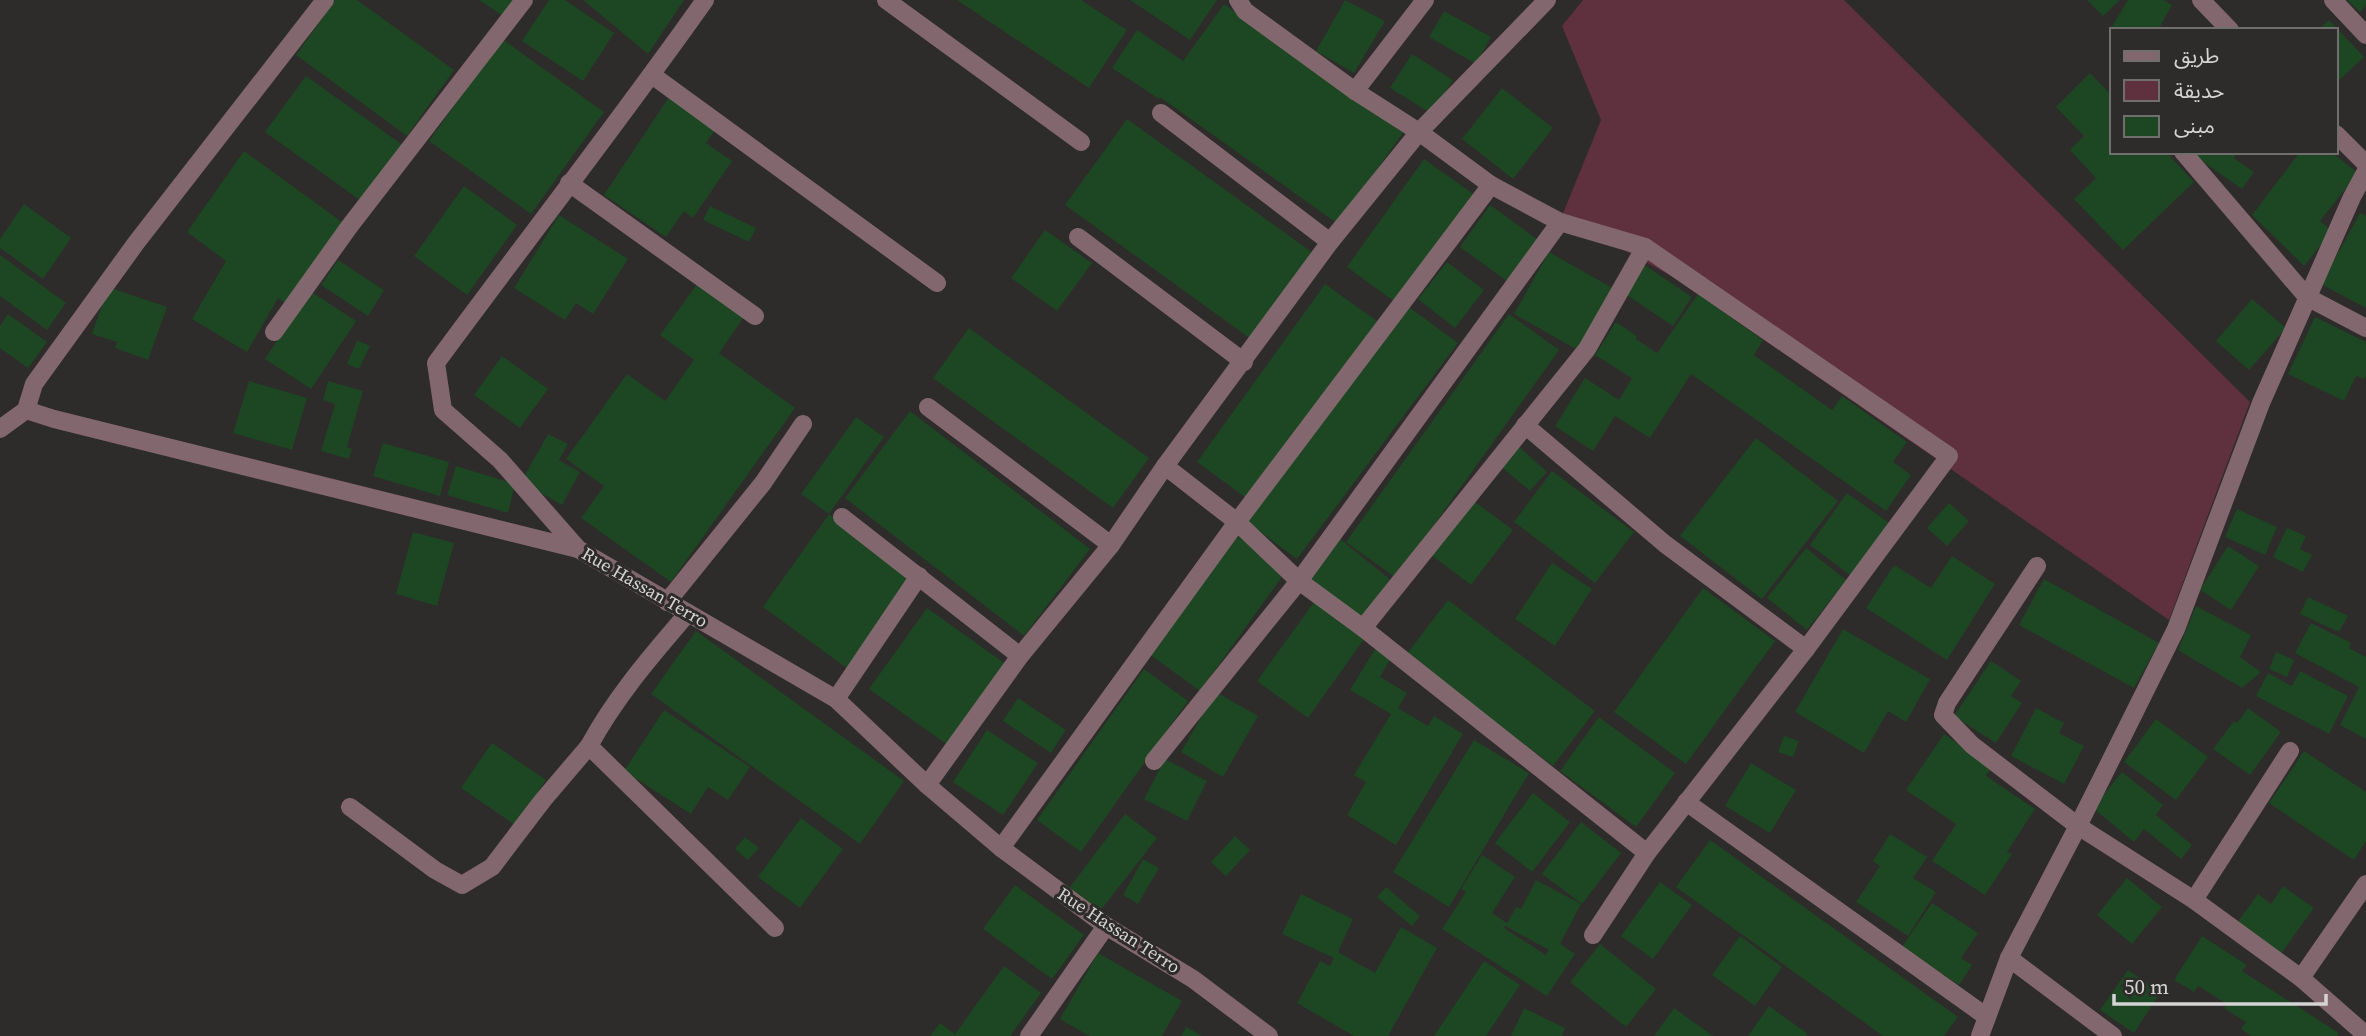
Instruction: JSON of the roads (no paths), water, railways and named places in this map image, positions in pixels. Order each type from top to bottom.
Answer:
[{"type":"street","points":[[0,429],[26,410],[34,384],[136,243],[325,0]]},
{"type":"street","points":[[274,332],[349,227],[524,0]]},
{"type":"street","name":"Rue Hassan Terro","points":[[705,0],[436,363],[443,410],[500,460],[578,549],[836,699],[927,785],[1000,848],[1106,926],[1193,979],[1269,1036]]},
{"type":"street","points":[[886,0],[1081,142]]},
{"type":"street","points":[[1238,0],[1245,11],[1491,185],[1560,222],[1645,247],[1949,456],[1806,649],[1647,853],[1593,935]]},
{"type":"street","points":[[1355,91],[1425,0]]},
{"type":"street","points":[[927,785],[1020,656],[1111,545],[1165,466],[1330,242],[1419,132],[1546,0]]},
{"type":"street","points":[[2201,0],[2228,28]]},
{"type":"street","points":[[2333,0],[2366,35]]},
{"type":"street","points":[[652,75],[937,283]]},
{"type":"street","points":[[1161,113],[1330,242]]},
{"type":"street","points":[[2338,136],[2366,164]]},
{"type":"street","points":[[2185,154],[2307,297],[2366,328]]},
{"type":"street","points":[[1980,1036],[2009,958],[2176,629],[2260,403],[2307,297],[2359,201],[2366,171]]},
{"type":"street","points":[[569,183],[755,316]]},
{"type":"street","points":[[1000,848],[1237,522],[1491,185]]},
{"type":"street","points":[[1154,761],[1299,581],[1560,222]]},
{"type":"street","points":[[1078,237],[1244,362]]},
{"type":"street","points":[[1363,628],[1587,349],[1645,247]]},
{"type":"street","points":[[928,407],[1111,545]]},
{"type":"street","points":[[26,410],[578,549]]},
{"type":"street","points":[[667,602],[763,484],[803,424]]},
{"type":"street","points":[[1525,425],[1665,544],[1806,649]]},
{"type":"street","points":[[1165,466],[1237,522],[1299,581],[1363,628],[1647,853]]},
{"type":"street","points":[[842,517],[1020,656]]},
{"type":"street","points":[[2037,566],[1947,703],[1943,715],[1972,745],[2078,826],[2194,900],[2301,978],[2366,1035]]},
{"type":"street","points":[[836,699],[919,576]]},
{"type":"street","points":[[350,807],[435,870],[462,885],[492,867],[543,800],[589,746],[607,714],[634,676],[688,613]]},
{"type":"street","points":[[589,746],[775,928]]},
{"type":"street","points":[[2194,900],[2290,751]]},
{"type":"street","points":[[1686,802],[1987,1017]]},
{"type":"street","points":[[2301,978],[2366,884]]},
{"type":"street","points":[[1029,1036],[1106,926]]},
{"type":"street","points":[[2009,958],[2113,1036]]}]
